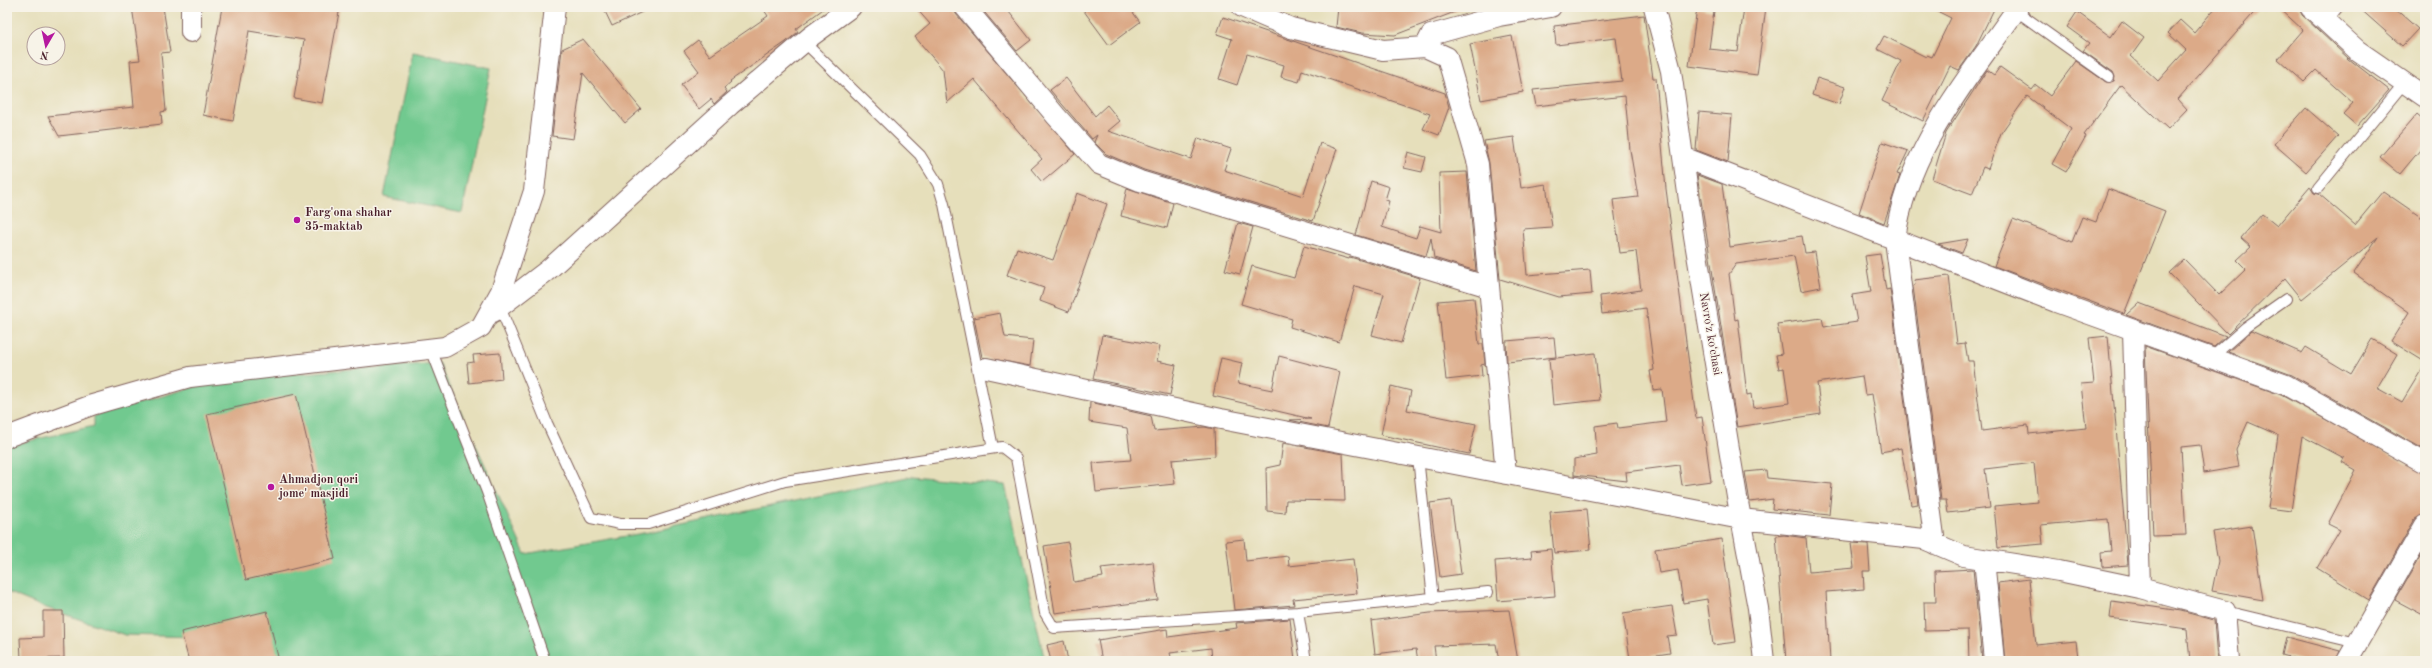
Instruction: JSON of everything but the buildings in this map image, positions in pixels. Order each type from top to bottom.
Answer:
[{"type":"street","points":[[191,7],[191,32]]},
{"type":"street","points":[[494,311],[534,191],[555,7]]},
{"type":"street","points":[[7,437],[92,405],[190,377],[445,347],[481,327],[494,311],[548,270],[730,105],[804,42],[851,7]]},
{"type":"street","points":[[965,7],[1056,116],[1099,164],[1140,181],[1489,287]]},
{"type":"street","points":[[1242,7],[1291,28],[1383,50],[1425,47],[1448,57],[1478,164],[1506,474]]},
{"type":"street","points":[[1425,47],[1431,35],[1499,16],[1551,7]]},
{"type":"street","name":"Navroʻz koʻchasi","points":[[1654,7],[1671,71],[1683,157],[1741,519],[1758,608],[1764,661]]},
{"type":"street","points":[[2310,7],[2332,14],[2357,50],[2425,97]]},
{"type":"street","points":[[1935,544],[1894,240],[1904,196],[1935,126],[2016,8]]},
{"type":"street","points":[[1683,157],[1894,240],[2133,330],[2286,385],[2425,463]]},
{"type":"street","points":[[2133,330],[2140,588]]},
{"type":"street","points":[[986,368],[1221,419],[1741,519],[1924,539],[1964,556],[2059,571],[2140,588],[2225,612],[2229,661]]},
{"type":"street","points":[[2347,661],[2425,525]]},
{"type":"street","points":[[1984,560],[1994,661]]},
{"type":"lane","points":[[2016,8],[2109,77]]},
{"type":"lane","points":[[804,42],[920,155],[938,184],[944,204],[993,448]]},
{"type":"lane","points":[[2318,188],[2404,83]]},
{"type":"lane","points":[[2211,358],[2246,327],[2286,299]]},
{"type":"lane","points":[[494,311],[591,518],[620,524],[648,524],[785,481],[1002,447],[1016,458],[1045,613],[1054,628],[1298,612],[1488,592]]},
{"type":"lane","points":[[431,349],[487,492],[545,661]]},
{"type":"lane","points":[[1418,457],[1433,598]]},
{"type":"lane","points":[[1298,612],[1306,661]]},
{"type":"lane","points":[[2225,612],[2357,643]]},
{"type":"green space","points":[[413,52],[491,68],[462,213],[384,197]]},
{"type":"green space","points":[[439,363],[525,554],[649,532],[912,476],[1005,485],[1045,661],[235,661],[232,638],[125,635],[41,606],[7,592],[7,446],[94,426],[94,416],[221,379]]},
{"type":"place","name":"Farg'ona shahar 35-maktab","points":[[297,220]]},
{"type":"place","name":"Ahmadjon qori jome' masjidi","points":[[271,487]]}]
